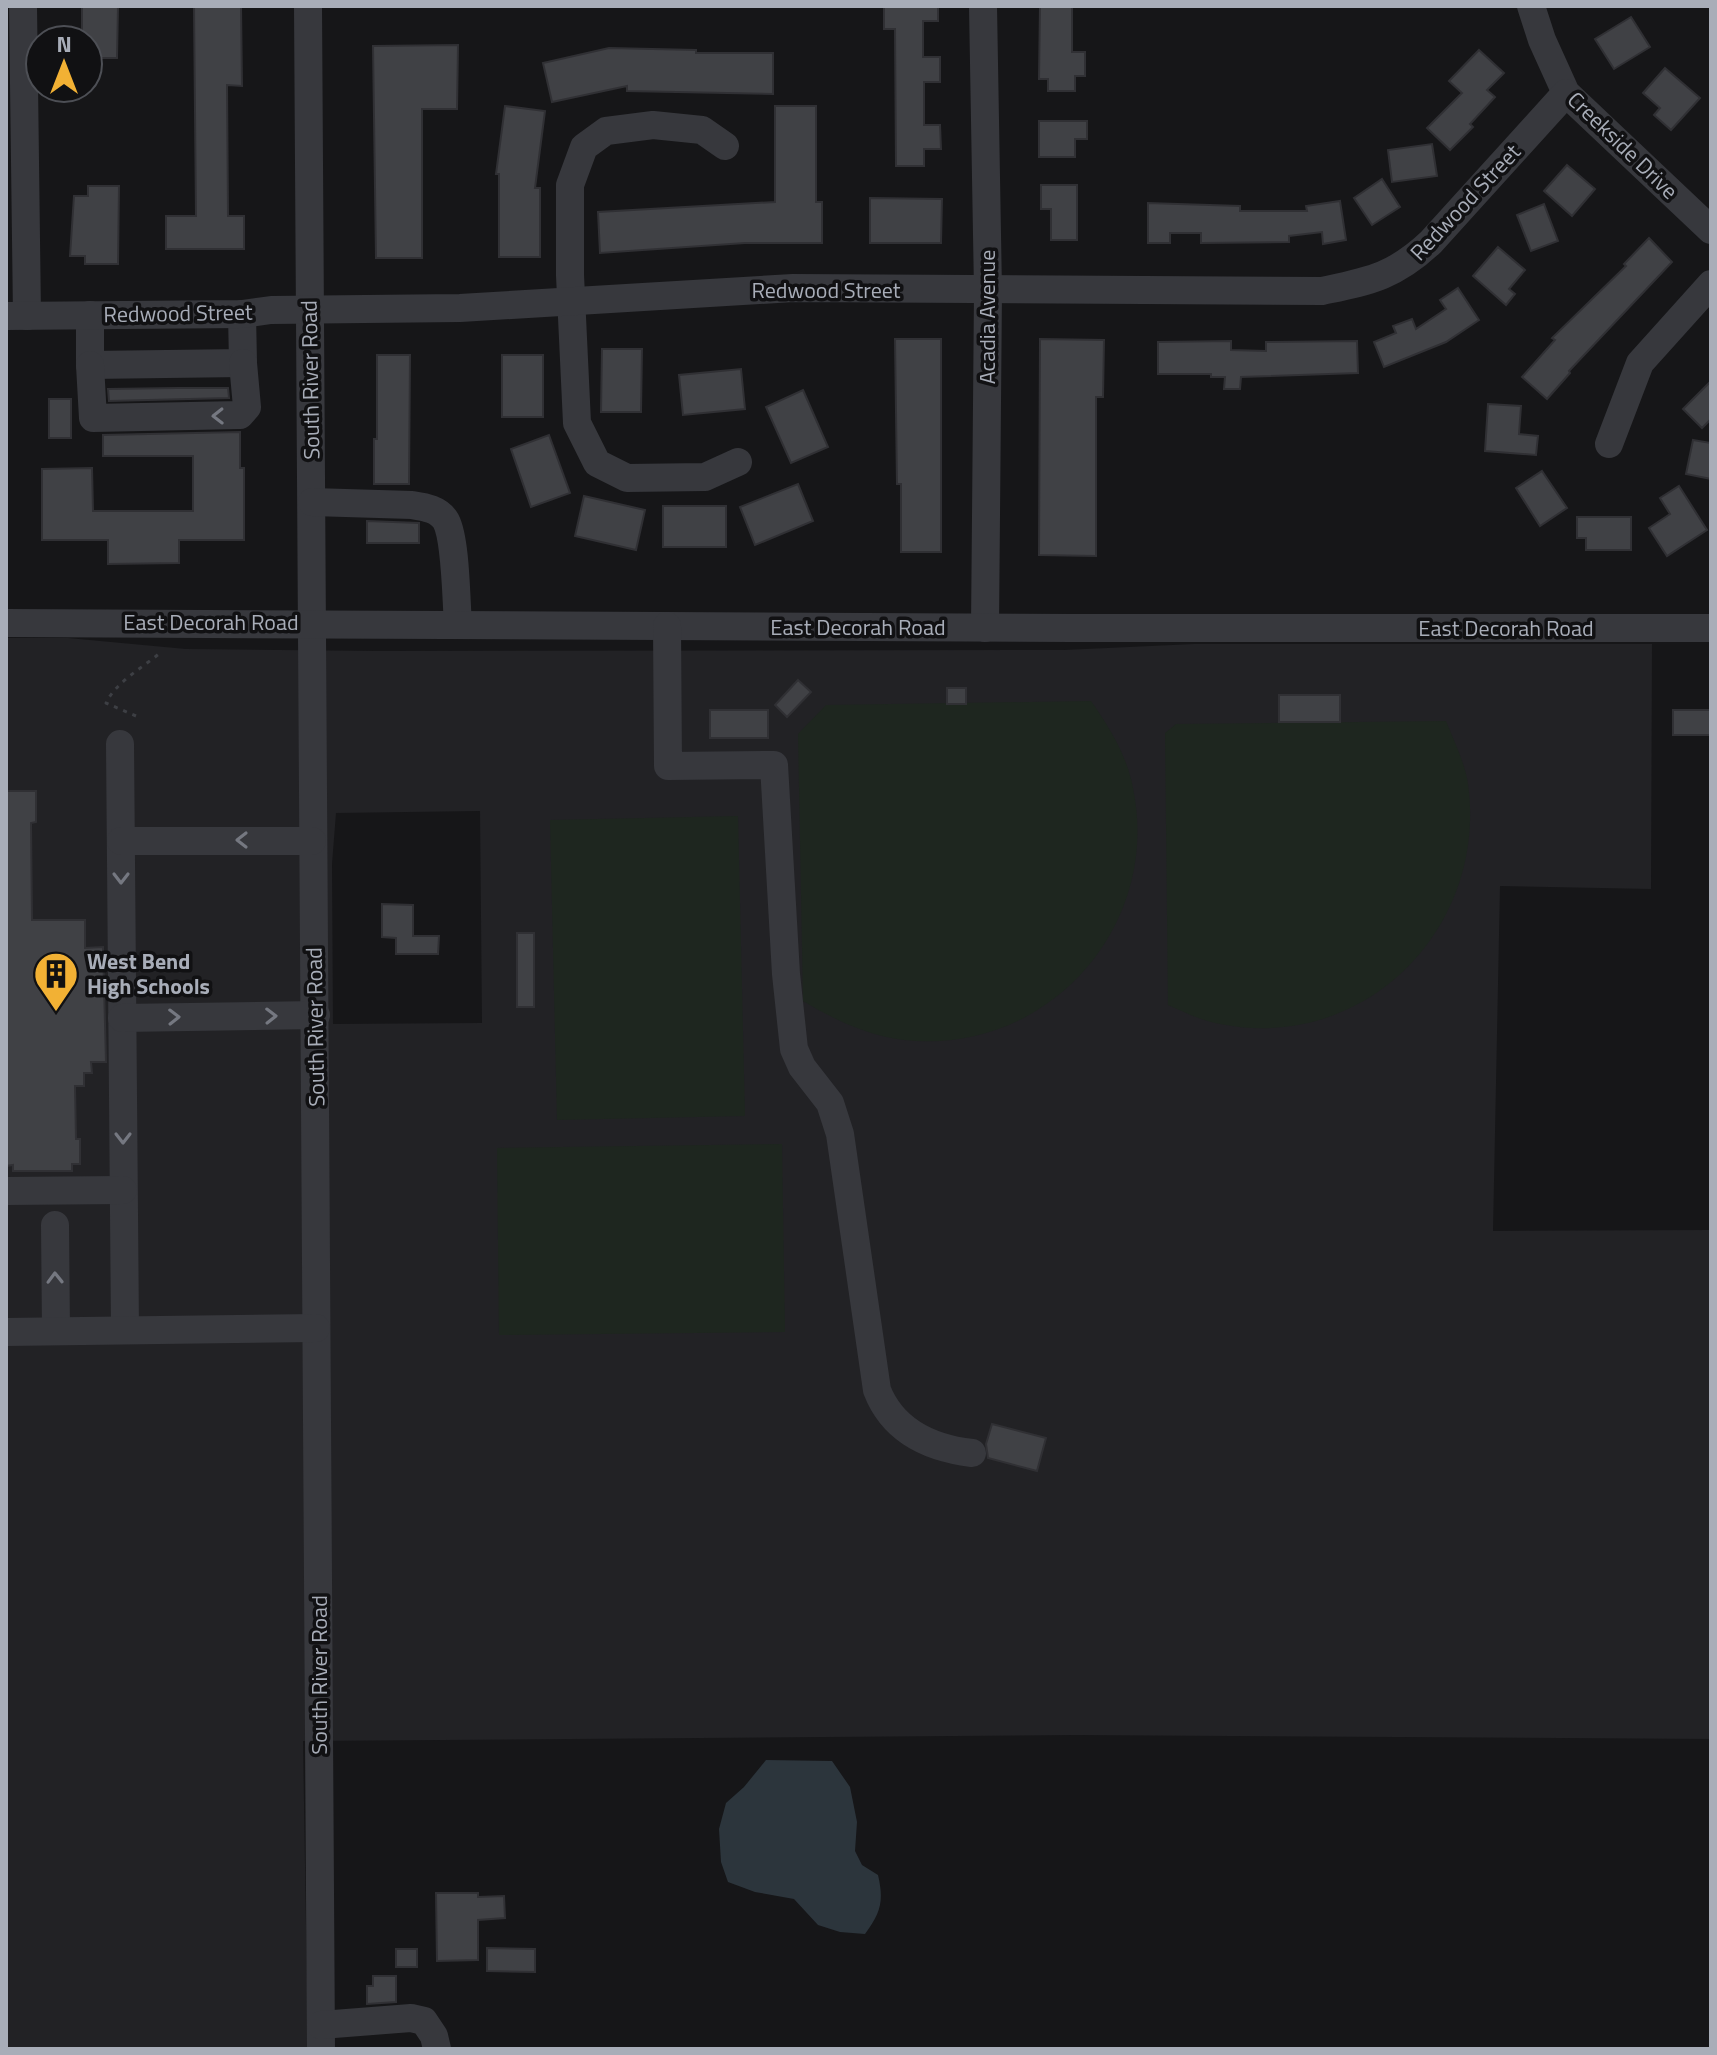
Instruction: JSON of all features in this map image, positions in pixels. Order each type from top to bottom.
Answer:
[{"type":"street","points":[[17,316],[23,6]]},
{"type":"street","name":"South River Road","points":[[308,6],[321,2037]]},
{"type":"street","name":"Acadia Avenue","points":[[983,6],[988,291],[985,628]]},
{"type":"street","name":"Creekside Drive","points":[[1531,6],[1542,40],[1566,93],[1711,230]]},
{"type":"street","name":"Redwood Street","points":[[17,316],[460,308],[793,288],[1322,291],[1377,279],[1409,263],[1566,93]]},
{"type":"street","points":[[725,146],[702,130],[653,125],[606,131],[584,147],[570,185],[571,301],[577,423],[597,463],[627,478],[705,477],[738,462]]},
{"type":"street","points":[[1609,444],[1640,363],[1711,284]]},
{"type":"street","points":[[90,315],[93,418],[108,418],[240,415],[247,407],[242,314]]},
{"type":"street","points":[[90,365],[243,363]]},
{"type":"street","points":[[312,502],[412,505],[428,507],[438,513],[446,521],[450,538],[458,624]]},
{"type":"street","name":"East Decorah Road","points":[[6,623],[1711,628]]},
{"type":"street","points":[[667,626],[668,766],[774,765],[792,1035],[802,1067],[830,1103],[840,1134],[877,1390],[889,1415],[903,1427],[944,1450],[972,1453]]},
{"type":"street","points":[[120,744],[125,1330]]},
{"type":"street","points":[[121,841],[312,841]]},
{"type":"street","points":[[122,1018],[316,1015]]},
{"type":"street","points":[[6,1191],[123,1190]]},
{"type":"street","points":[[55,1225],[56,1331]]},
{"type":"street","points":[[6,1332],[316,1328]]},
{"type":"street","points":[[321,2037],[411,2018],[424,2021],[434,2036],[437,2049]]},
{"type":"path","points":[[136,716],[106,703],[110,694],[160,653]]},
{"type":"shaded area","points":[[6,638],[68,638],[186,649],[377,651],[1064,650],[1194,644],[1652,644],[1651,889],[1500,886],[1493,1231],[1711,1230],[1711,1739],[1076,1735],[303,1741],[308,2049],[6,2049]],"holes":[[[480,811],[482,1023],[333,1024],[332,864],[336,813]]]},
{"type":"shaded area","points":[[1091,701],[1127,765],[1133,788],[1137,840],[1129,889],[1111,933],[1083,972],[1047,1004],[1004,1027],[956,1040],[904,1040],[877,1034],[839,1020],[803,1001],[798,734],[826,705]]},
{"type":"shaded area","points":[[1446,721],[1467,776],[1469,837],[1458,886],[1437,931],[1406,969],[1367,999],[1323,1019],[1273,1028],[1213,1023],[1168,1005],[1165,733],[1176,724]]},
{"type":"shaded area","points":[[738,816],[745,1116],[557,1120],[550,820]]},
{"type":"shaded area","points":[[782,1144],[785,1332],[499,1335],[497,1148]]},
{"type":"shaded area","points":[[766,1760],[832,1761],[850,1787],[857,1822],[855,1851],[862,1865],[878,1875],[881,1892],[878,1913],[865,1934],[840,1932],[818,1925],[794,1899],[755,1892],[728,1882],[721,1862],[719,1829],[726,1803]]},
{"type":"building","points":[[82,6],[118,6],[117,58],[104,58],[104,24],[82,24]]},
{"type":"building","points":[[194,6],[241,6],[242,86],[227,85],[228,216],[244,216],[244,249],[166,249],[166,216],[196,216]]},
{"type":"building","points":[[884,6],[938,6],[938,21],[923,21],[923,57],[940,57],[940,82],[924,82],[924,125],[940,125],[941,149],[924,149],[924,166],[896,166],[895,29],[884,29]]},
{"type":"building","points":[[1040,6],[1072,6],[1072,52],[1085,52],[1085,76],[1075,76],[1075,91],[1048,91],[1048,79],[1039,79]]},
{"type":"building","points":[[1631,17],[1650,47],[1614,69],[1595,39]]},
{"type":"building","points":[[458,45],[457,109],[422,109],[422,258],[376,258],[373,46]]},
{"type":"building","points":[[609,48],[773,53],[773,94],[627,91],[627,86],[552,102],[543,63]]},
{"type":"building","points":[[1479,50],[1504,73],[1487,90],[1495,97],[1470,124],[1473,127],[1450,150],[1427,128],[1462,93],[1449,81]]},
{"type":"building","points":[[1665,68],[1700,98],[1671,130],[1654,115],[1660,108],[1643,93]]},
{"type":"building","points":[[505,106],[545,111],[535,188],[540,188],[540,257],[499,257],[499,174],[496,174]]},
{"type":"building","points":[[775,106],[816,106],[816,202],[822,202],[822,243],[745,243],[600,253],[598,212],[775,202]]},
{"type":"building","points":[[1039,121],[1087,121],[1087,139],[1075,139],[1075,157],[1039,157]]},
{"type":"building","points":[[1432,144],[1437,176],[1392,182],[1388,150]]},
{"type":"building","points":[[1567,165],[1595,189],[1572,216],[1544,191]]},
{"type":"building","points":[[1382,179],[1400,207],[1372,225],[1354,198]]},
{"type":"building","points":[[1041,185],[1077,185],[1077,240],[1051,240],[1051,209],[1041,209]]},
{"type":"building","points":[[88,186],[119,186],[118,264],[85,264],[85,256],[70,256],[74,196],[88,196]]},
{"type":"building","points":[[870,198],[942,199],[941,243],[870,243]]},
{"type":"building","points":[[1340,201],[1346,240],[1323,244],[1322,232],[1289,236],[1289,242],[1201,243],[1201,233],[1170,233],[1170,243],[1148,243],[1148,203],[1240,206],[1240,211],[1307,211],[1306,206]]},
{"type":"building","points":[[1544,204],[1558,241],[1531,251],[1517,215]]},
{"type":"building","points":[[1649,238],[1672,262],[1569,371],[1547,399],[1522,377],[1555,340],[1552,338],[1626,266],[1624,264]]},
{"type":"building","points":[[1498,247],[1525,270],[1509,289],[1515,294],[1506,305],[1473,276]]},
{"type":"building","points":[[1458,288],[1479,320],[1446,342],[1384,367],[1374,342],[1396,333],[1393,326],[1412,319],[1416,329],[1446,309],[1440,300]]},
{"type":"building","points":[[895,339],[941,339],[941,552],[901,552]]},
{"type":"building","points":[[1040,339],[1104,340],[1103,397],[1096,397],[1096,556],[1039,555]]},
{"type":"building","points":[[1231,341],[1231,350],[1266,351],[1266,342],[1357,341],[1358,373],[1241,377],[1240,389],[1224,389],[1225,377],[1211,377],[1211,374],[1158,374],[1158,342]]},
{"type":"building","points":[[602,349],[642,349],[641,412],[601,412]]},
{"type":"building","points":[[377,355],[410,355],[409,484],[374,484]]},
{"type":"building","points":[[502,355],[543,355],[543,417],[502,417]]},
{"type":"building","points":[[741,369],[745,409],[683,415],[679,375]]},
{"type":"building","points":[[1711,381],[1711,419],[1702,428],[1683,409]]},
{"type":"building","points":[[228,388],[229,398],[109,401],[108,389]]},
{"type":"building","points":[[803,390],[828,447],[791,463],[766,407]]},
{"type":"building","points":[[49,399],[71,399],[71,438],[49,438]]},
{"type":"building","points":[[1488,404],[1521,406],[1519,434],[1538,436],[1536,455],[1485,451]]},
{"type":"building","points":[[240,432],[240,468],[244,468],[244,540],[179,540],[179,563],[108,564],[108,540],[42,540],[42,469],[92,468],[93,511],[193,511],[193,456],[103,456],[103,435]]},
{"type":"building","points":[[549,435],[570,493],[531,507],[511,449]]},
{"type":"building","points":[[1693,440],[1711,443],[1711,479],[1686,474]]},
{"type":"building","points":[[1542,471],[1567,508],[1540,526],[1516,488]]},
{"type":"building","points":[[798,484],[813,521],[755,545],[740,507]]},
{"type":"building","points":[[1679,486],[1707,530],[1667,556],[1649,528],[1670,514],[1660,498]]},
{"type":"building","points":[[584,496],[645,510],[636,550],[575,536]]},
{"type":"building","points":[[663,506],[726,506],[726,547],[663,547]]},
{"type":"building","points":[[1577,517],[1631,517],[1631,550],[1586,550],[1586,538],[1577,538]]},
{"type":"building","points":[[367,521],[419,523],[419,543],[367,543]]},
{"type":"building","points":[[798,680],[811,692],[787,717],[775,705]]},
{"type":"building","points":[[947,688],[966,688],[966,704],[947,704]]},
{"type":"building","points":[[1279,695],[1340,695],[1340,722],[1279,722]]},
{"type":"building","points":[[710,710],[768,710],[768,738],[710,738]]},
{"type":"building","points":[[1673,710],[1711,710],[1711,735],[1673,735]]},
{"type":"building","name":"West Bend High Schools","points":[[6,791],[36,791],[36,822],[31,823],[32,920],[85,920],[85,948],[103,947],[106,1062],[91,1062],[92,1073],[84,1073],[84,1086],[75,1086],[80,1164],[72,1164],[72,1171],[13,1171],[13,1165],[6,1166]]},
{"type":"building","points":[[382,904],[413,905],[413,936],[439,936],[438,954],[396,954],[396,938],[382,937]]},
{"type":"building","points":[[517,933],[534,933],[534,1007],[517,1007]]},
{"type":"building","points":[[992,1424],[1046,1438],[1037,1471],[988,1458],[986,1444]]},
{"type":"building","points":[[436,1893],[504,1896],[505,1918],[478,1920],[478,1960],[437,1961]]},
{"type":"building","points":[[487,1948],[535,1949],[535,1972],[487,1971]]},
{"type":"building","points":[[396,1949],[417,1949],[417,1967],[396,1967]]},
{"type":"building","points":[[373,1976],[396,1976],[396,2002],[367,2004],[367,1986],[373,1986]]},
{"type":"place","name":"West Bend High Schools","points":[[56,1013]]}]
